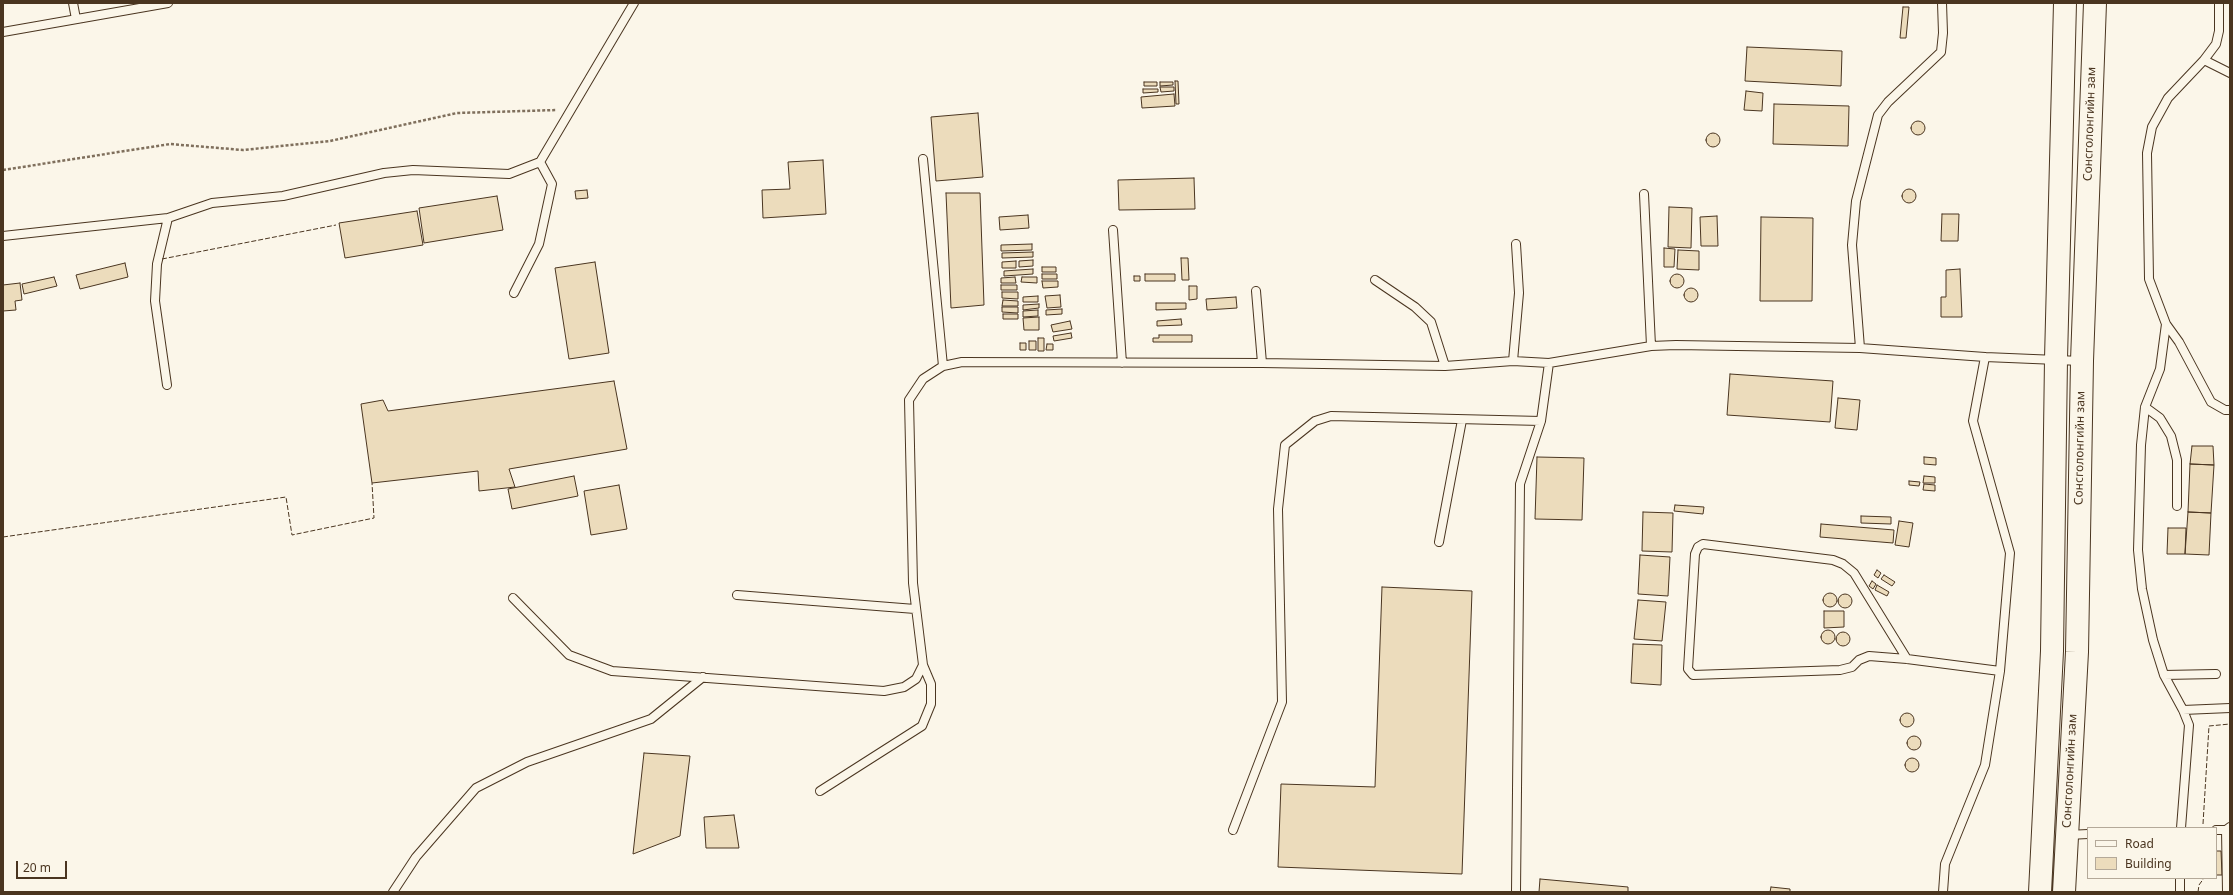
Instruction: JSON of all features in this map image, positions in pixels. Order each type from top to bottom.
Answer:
[{"type":"main road","name":"Сонсголонгийн зам","points":[[2040,892],[2052,651],[2056,359],[2065,3]]},
{"type":"main road","name":"Сонсголонгийн зам","points":[[2064,892],[2078,834],[2076,652],[2082,361],[2095,3]]},
{"type":"lane","points":[[73,3],[76,19]]},
{"type":"lane","points":[[3,32],[168,3]]},
{"type":"lane","points":[[3,236],[168,218],[212,203],[282,196],[384,173],[413,170],[509,174],[540,162],[634,3]]},
{"type":"lane","points":[[1860,348],[1852,245],[1856,201],[1878,115],[1888,102],[1941,52],[1943,33],[1942,3]]},
{"type":"lane","points":[[2219,3],[2219,31],[2216,44],[2204,60],[2168,98],[2152,127],[2147,153],[2149,279],[2166,324],[2179,342],[2211,402],[2225,410],[2230,410]]},
{"type":"lane","points":[[2204,60],[2230,73]]},
{"type":"lane","points":[[923,159],[943,366]]},
{"type":"lane","points":[[514,293],[539,244],[551,191],[552,184],[540,162]]},
{"type":"lane","points":[[1644,194],[1650,346]]},
{"type":"lane","points":[[167,385],[156,301],[157,264],[168,218]]},
{"type":"lane","points":[[1113,230],[1122,363]]},
{"type":"lane","points":[[1514,361],[1519,293],[1516,244]]},
{"type":"lane","points":[[1375,280],[1415,307],[1431,322],[1445,366]]},
{"type":"lane","points":[[1256,291],[1262,363]]},
{"type":"lane","points":[[2166,324],[2160,369],[2145,407],[2140,459],[2138,570],[2149,624],[2164,675],[2183,710],[2190,729],[2181,827]]},
{"type":"lane","points":[[820,791],[922,726],[931,704],[931,684],[923,665],[922,646],[915,609],[909,448],[909,400],[923,379],[943,366],[962,362],[1262,363],[1445,366],[1514,361],[1548,363],[1650,346],[1860,348],[1985,357],[2082,361]]},
{"type":"lane","points":[[1943,892],[1945,864],[1985,765],[2000,671],[2010,553],[1973,422],[1985,357]]},
{"type":"lane","points":[[1516,892],[1520,484],[1541,421],[1548,363]]},
{"type":"lane","points":[[2145,407],[2160,418],[2171,436],[2177,460],[2177,506]]},
{"type":"lane","points":[[1233,830],[1282,702],[1278,509],[1285,445],[1315,422],[1330,416],[1541,421]]},
{"type":"lane","points":[[1439,542],[1462,420]]},
{"type":"lane","points":[[1907,658],[1854,573],[1843,564],[1832,560],[1703,544],[1698,547],[1695,554],[1688,669],[1693,675],[1840,670],[1852,667],[1859,660],[1869,656],[1907,658],[2000,671]]},
{"type":"lane","points":[[737,595],[915,609]]},
{"type":"lane","points":[[513,598],[569,655],[612,672],[703,677],[884,691],[904,687],[916,679],[923,665]]},
{"type":"lane","points":[[2164,675],[2216,674]]},
{"type":"lane","points":[[393,892],[416,858],[476,788],[527,762],[651,718],[703,677]]},
{"type":"lane","points":[[2183,710],[2230,708]]},
{"type":"lane","points":[[2217,830],[2228,828],[2227,892]]},
{"type":"lane","points":[[2180,879],[2180,892]]},
{"type":"path","points":[[3,170],[170,144],[244,150],[330,141],[457,113],[570,109]]},
{"type":"building","points":[[1903,7],[1909,7],[1906,38],[1900,38]]},
{"type":"building","points":[[1747,47],[1842,51],[1841,86],[1745,81]]},
{"type":"building","points":[[1175,81],[1178,81],[1179,104],[1176,104]]},
{"type":"building","points":[[1144,82],[1157,82],[1157,86],[1144,86]]},
{"type":"building","points":[[1160,82],[1173,82],[1173,85],[1160,86]]},
{"type":"building","points":[[1160,87],[1174,87],[1174,91],[1161,92]]},
{"type":"building","points":[[1143,89],[1158,89],[1158,92],[1143,93]]},
{"type":"building","points":[[1746,91],[1763,93],[1762,111],[1744,110]]},
{"type":"building","points":[[1174,94],[1175,106],[1142,108],[1141,97]]},
{"type":"building","points":[[1774,104],[1849,106],[1848,146],[1773,144]]},
{"type":"building","points":[[978,113],[983,177],[936,181],[931,117]]},
{"type":"building","points":[[1915,121],[1921,121],[1925,125],[1925,131],[1921,135],[1915,135],[1911,131],[1911,125]]},
{"type":"building","points":[[1710,133],[1716,133],[1720,137],[1720,143],[1716,147],[1710,147],[1706,143],[1706,137]]},
{"type":"building","points":[[823,160],[826,214],[763,218],[762,190],[790,189],[788,162]]},
{"type":"building","points":[[1194,178],[1195,209],[1119,210],[1118,180]]},
{"type":"building","points":[[1906,189],[1912,189],[1916,193],[1916,199],[1912,203],[1906,203],[1902,199],[1902,193]]},
{"type":"building","points":[[587,190],[588,198],[576,199],[575,191]]},
{"type":"building","points":[[946,193],[980,193],[984,305],[951,308]]},
{"type":"building","points":[[497,196],[503,230],[424,243],[419,208]]},
{"type":"building","points":[[1669,207],[1692,208],[1691,248],[1668,247]]},
{"type":"building","points":[[417,211],[423,245],[345,258],[339,223]]},
{"type":"building","points":[[1942,214],[1959,214],[1958,241],[1941,241]]},
{"type":"building","points":[[1028,215],[1029,228],[1000,230],[999,217]]},
{"type":"building","points":[[1717,216],[1718,246],[1701,246],[1700,217]]},
{"type":"building","points":[[1761,217],[1813,218],[1812,301],[1760,301]]},
{"type":"building","points":[[1032,244],[1032,250],[1001,251],[1001,245]]},
{"type":"building","points":[[1664,248],[1675,249],[1674,267],[1664,267]]},
{"type":"building","points":[[1678,250],[1699,251],[1699,270],[1677,269]]},
{"type":"building","points":[[1033,252],[1033,257],[1002,258],[1002,253]]},
{"type":"building","points":[[1181,258],[1188,258],[1189,280],[1182,280]]},
{"type":"building","points":[[1033,260],[1033,266],[1019,267],[1019,261]]},
{"type":"building","points":[[1016,261],[1016,268],[1002,268],[1002,262]]},
{"type":"building","points":[[595,262],[609,353],[569,359],[555,268]]},
{"type":"building","points":[[125,263],[128,277],[80,289],[76,275]]},
{"type":"building","points":[[1042,267],[1056,267],[1056,272],[1042,272]]},
{"type":"building","points":[[1033,269],[1033,274],[1004,276],[1004,271]]},
{"type":"building","points":[[1960,269],[1962,317],[1941,317],[1941,297],[1946,297],[1946,270]]},
{"type":"building","points":[[1042,274],[1057,274],[1057,279],[1042,279]]},
{"type":"building","points":[[1145,274],[1175,274],[1175,281],[1145,281]]},
{"type":"building","points":[[1674,274],[1680,274],[1684,278],[1684,284],[1680,288],[1674,288],[1670,284],[1670,278]]},
{"type":"building","points":[[1134,276],[1140,276],[1140,281],[1134,281]]},
{"type":"building","points":[[54,277],[57,286],[24,294],[22,284]]},
{"type":"building","points":[[1015,277],[1016,283],[1001,283],[1001,278]]},
{"type":"building","points":[[1022,277],[1037,277],[1037,283],[1021,282]]},
{"type":"building","points":[[1042,281],[1058,281],[1058,287],[1043,288]]},
{"type":"building","points":[[20,283],[22,300],[15,301],[16,310],[3,311],[3,285]]},
{"type":"building","points":[[1001,285],[1017,285],[1017,290],[1001,290]]},
{"type":"building","points":[[1189,286],[1197,286],[1197,299],[1189,300]]},
{"type":"building","points":[[1688,288],[1694,288],[1698,292],[1698,298],[1694,302],[1688,302],[1684,298],[1684,292]]},
{"type":"building","points":[[1002,292],[1018,292],[1018,299],[1002,298]]},
{"type":"building","points":[[1060,295],[1061,307],[1047,308],[1045,296]]},
{"type":"building","points":[[1038,296],[1038,302],[1023,302],[1023,297]]},
{"type":"building","points":[[1236,297],[1237,308],[1207,310],[1206,299]]},
{"type":"building","points":[[1003,300],[1018,301],[1018,306],[1002,306]]},
{"type":"building","points":[[1156,303],[1186,303],[1186,309],[1156,310]]},
{"type":"building","points":[[1039,304],[1039,308],[1023,310],[1023,305]]},
{"type":"building","points":[[1002,307],[1018,307],[1018,313],[1002,312]]},
{"type":"building","points":[[1062,309],[1062,314],[1046,315],[1046,310]]},
{"type":"building","points":[[1038,310],[1038,316],[1023,317],[1023,311]]},
{"type":"building","points":[[1003,314],[1018,314],[1018,319],[1003,319]]},
{"type":"building","points":[[1039,317],[1039,330],[1024,330],[1023,318]]},
{"type":"building","points":[[1181,319],[1182,325],[1157,326],[1157,321]]},
{"type":"building","points":[[1070,321],[1072,329],[1053,332],[1051,325]]},
{"type":"building","points":[[1071,333],[1072,338],[1054,341],[1053,336]]},
{"type":"building","points":[[1159,335],[1192,335],[1192,342],[1153,342],[1153,338],[1159,338]]},
{"type":"building","points":[[1038,338],[1044,338],[1044,351],[1038,351]]},
{"type":"building","points":[[1029,341],[1036,341],[1036,350],[1029,350]]},
{"type":"building","points":[[1020,343],[1026,343],[1026,350],[1020,350]]},
{"type":"building","points":[[1047,344],[1053,344],[1053,350],[1046,350]]},
{"type":"building","points":[[1730,374],[1833,381],[1830,422],[1727,415]]},
{"type":"building","points":[[614,381],[627,449],[509,469],[515,487],[479,491],[478,471],[372,483],[361,404],[383,400],[388,411]]},
{"type":"building","points":[[1838,398],[1860,400],[1857,430],[1835,428]]},
{"type":"building","points":[[2192,446],[2213,446],[2214,465],[2190,464]]},
{"type":"building","points":[[1537,457],[1584,458],[1582,520],[1535,519]]},
{"type":"building","points":[[1924,457],[1936,458],[1936,465],[1924,464]]},
{"type":"building","points":[[2190,464],[2214,465],[2211,513],[2188,512]]},
{"type":"building","points":[[574,476],[578,496],[512,509],[508,489]]},
{"type":"building","points":[[1924,476],[1935,477],[1935,483],[1923,483]]},
{"type":"building","points":[[1909,481],[1920,482],[1919,486],[1909,485]]},
{"type":"building","points":[[1924,484],[1935,485],[1935,491],[1923,490]]},
{"type":"building","points":[[619,485],[627,529],[591,535],[584,491]]},
{"type":"building","points":[[1675,505],[1704,507],[1703,514],[1674,511]]},
{"type":"building","points":[[1643,512],[1673,513],[1672,552],[1642,551]]},
{"type":"building","points":[[2188,512],[2211,513],[2209,555],[2185,554]]},
{"type":"building","points":[[1861,516],[1891,517],[1891,524],[1861,523]]},
{"type":"building","points":[[1899,521],[1913,523],[1909,547],[1895,545]]},
{"type":"building","points":[[1821,524],[1894,530],[1893,543],[1820,537]]},
{"type":"building","points":[[2168,528],[2186,528],[2185,554],[2167,554]]},
{"type":"building","points":[[1640,555],[1670,557],[1668,596],[1638,594]]},
{"type":"building","points":[[1877,570],[1881,573],[1878,578],[1874,575]]},
{"type":"building","points":[[1884,575],[1895,582],[1892,586],[1881,579]]},
{"type":"building","points":[[1872,581],[1876,584],[1873,589],[1869,586]]},
{"type":"building","points":[[1877,585],[1889,592],[1887,596],[1875,590]]},
{"type":"building","points":[[1382,587],[1472,591],[1462,874],[1278,867],[1281,784],[1375,787]]},
{"type":"building","points":[[1827,593],[1833,593],[1837,597],[1837,603],[1833,607],[1827,607],[1823,603],[1823,597]]},
{"type":"building","points":[[1842,594],[1848,594],[1852,598],[1852,604],[1848,608],[1842,608],[1838,604],[1838,598]]},
{"type":"building","points":[[1638,600],[1666,602],[1662,641],[1634,639]]},
{"type":"building","points":[[1824,611],[1844,611],[1844,627],[1824,628]]},
{"type":"building","points":[[1825,630],[1831,630],[1835,634],[1835,640],[1831,644],[1825,644],[1821,640],[1821,634]]},
{"type":"building","points":[[1840,632],[1846,632],[1850,636],[1850,642],[1846,646],[1840,646],[1836,642],[1836,636]]},
{"type":"building","points":[[1633,644],[1662,645],[1661,685],[1631,683]]},
{"type":"building","points":[[1904,713],[1910,713],[1914,717],[1914,723],[1910,727],[1904,727],[1900,723],[1900,717]]},
{"type":"building","points":[[1911,736],[1917,736],[1921,740],[1921,746],[1917,750],[1911,750],[1907,746],[1907,740]]},
{"type":"building","points":[[644,753],[690,756],[680,836],[633,854]]},
{"type":"building","points":[[1909,758],[1915,758],[1919,762],[1919,768],[1915,772],[1909,772],[1905,768],[1905,762]]},
{"type":"building","points":[[734,815],[739,848],[706,848],[704,817]]},
{"type":"building","points":[[2217,851],[2221,851],[2222,875],[2217,875]]},
{"type":"building","points":[[1540,879],[1628,887],[1628,892],[1539,892]]},
{"type":"building","points":[[1771,887],[1790,889],[1790,892],[1770,892]]},
{"type":"fence","points":[[162,259],[336,225]]},
{"type":"fence","points":[[3,537],[286,497],[292,535],[374,518],[372,483]]},
{"type":"fence","points":[[2203,824],[2209,726],[2230,724]]},
{"type":"fence","points":[[2198,892],[2199,885],[2203,879]]}]
